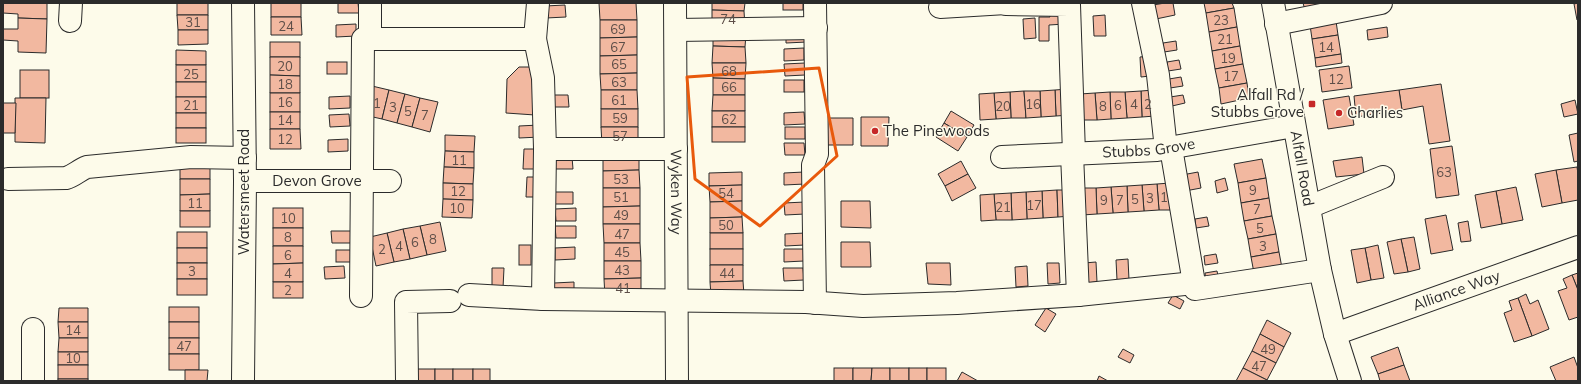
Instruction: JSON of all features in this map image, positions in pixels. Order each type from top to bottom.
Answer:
[{"type":"street","name":"Watersmeet Road","points":[[243,3],[245,158],[243,381]]},
{"type":"street","points":[[370,3],[370,39]]},
{"type":"street","points":[[538,3],[535,39],[544,78],[545,149],[543,299]]},
{"type":"street","name":"Wyken Way","points":[[675,3],[677,381]]},
{"type":"street","points":[[815,3],[817,154],[813,165],[815,303]]},
{"type":"street","points":[[940,7],[1006,3],[1076,4],[1073,154],[1078,295]]},
{"type":"street","points":[[1143,3],[1158,75],[1168,148],[1195,289],[1320,270]]},
{"type":"street","points":[[1274,13],[1381,3]]},
{"type":"street","name":"Alfall Road","points":[[1274,13],[1320,270],[1335,334],[1350,381]]},
{"type":"street","points":[[676,30],[816,28]]},
{"type":"street","points":[[361,296],[363,39],[535,39]]},
{"type":"street","name":"Stubbs Grove","points":[[1002,157],[1168,148],[1294,126]]},
{"type":"street","points":[[545,149],[676,149]]},
{"type":"street","points":[[8,179],[66,178],[87,167],[158,159],[191,157],[245,158]]},
{"type":"street","points":[[1309,207],[1384,177]]},
{"type":"street","name":"Devon Grove","points":[[245,181],[390,181]]},
{"type":"street","name":"Alliance Way","points":[[1335,334],[1578,247]]},
{"type":"street","points":[[407,381],[406,302],[459,298],[677,299],[863,306],[957,303],[1078,295],[1194,283]]},
{"type":"street","points":[[33,329],[33,381]]},
{"type":"highlighted area","points":[[819,68],[837,156],[760,226],[695,179],[687,77]]},
{"type":"building","points":[[3,3],[47,3],[47,19],[18,18],[18,14],[3,13]]},
{"type":"building","points":[[177,3],[208,3],[208,15],[177,15]]},
{"type":"building","points":[[271,3],[301,3],[301,17],[271,17]]},
{"type":"building","points":[[338,3],[358,3],[359,13],[338,13]]},
{"type":"building","points":[[599,3],[636,3],[637,20],[600,20]]},
{"type":"building","points":[[712,3],[745,3],[744,11],[712,10]]},
{"type":"building","points":[[783,3],[803,3],[803,10],[783,10]]},
{"type":"building","points":[[1173,3],[1175,15],[1156,19],[1153,5]]},
{"type":"building","points":[[1204,3],[1232,3],[1234,8],[1206,13]]},
{"type":"building","points":[[1303,3],[1332,3],[1305,10]]},
{"type":"building","points":[[1578,3],[1578,20],[1577,20],[1574,4]]},
{"type":"building","points":[[565,5],[566,17],[546,18],[545,6]]},
{"type":"building","points":[[1234,8],[1237,27],[1209,32],[1206,13]]},
{"type":"building","points":[[712,10],[744,11],[745,27],[712,27]]},
{"type":"building","points":[[1065,11],[1065,24],[1049,25],[1049,41],[1039,41],[1039,17],[1050,17],[1049,12]]},
{"type":"building","points":[[177,15],[208,15],[208,30],[178,30]]},
{"type":"building","points":[[1105,15],[1106,36],[1094,36],[1093,16]]},
{"type":"building","points":[[271,17],[301,17],[302,35],[271,35]]},
{"type":"building","points":[[18,18],[47,19],[46,53],[18,52],[18,41],[3,40],[3,29],[18,29]]},
{"type":"building","points":[[1035,18],[1036,38],[1024,39],[1023,19]]},
{"type":"building","points":[[600,20],[637,20],[637,37],[600,38]]},
{"type":"building","points":[[1336,21],[1338,35],[1312,39],[1310,25]]},
{"type":"building","points":[[356,24],[356,36],[336,37],[336,25]]},
{"type":"building","points":[[1237,27],[1240,46],[1212,51],[1209,32]]},
{"type":"building","points":[[1387,27],[1388,37],[1368,40],[1367,30]]},
{"type":"building","points":[[178,30],[208,30],[208,44],[178,45]]},
{"type":"building","points":[[806,30],[807,42],[786,43],[786,31]]},
{"type":"building","points":[[713,34],[746,34],[745,47],[713,46]]},
{"type":"building","points":[[1338,35],[1341,54],[1315,58],[1312,39]]},
{"type":"building","points":[[637,37],[637,55],[600,56],[600,38]]},
{"type":"building","points":[[1176,41],[1177,50],[1164,52],[1163,43]]},
{"type":"building","points":[[270,42],[300,42],[300,57],[270,57]]},
{"type":"building","points":[[713,46],[745,47],[746,63],[712,63]]},
{"type":"building","points":[[1240,46],[1243,64],[1215,69],[1212,51]]},
{"type":"building","points":[[804,48],[804,60],[784,61],[784,49]]},
{"type":"building","points":[[176,50],[206,51],[206,65],[176,65]]},
{"type":"building","points":[[1341,54],[1342,63],[1316,67],[1315,58]]},
{"type":"building","points":[[637,55],[637,73],[600,74],[600,56]]},
{"type":"building","points":[[1149,56],[1150,76],[1141,77],[1140,57]]},
{"type":"building","points":[[270,57],[300,57],[300,76],[270,75]]},
{"type":"building","points":[[1179,60],[1181,69],[1168,71],[1167,62]]},
{"type":"building","points":[[327,62],[347,62],[347,74],[327,74]]},
{"type":"building","points":[[712,63],[746,63],[745,79],[713,78]]},
{"type":"building","points":[[805,63],[805,75],[785,76],[784,64]]},
{"type":"building","points":[[1243,64],[1247,83],[1219,88],[1215,69]]},
{"type":"building","points":[[176,65],[206,65],[206,82],[176,82]]},
{"type":"building","points":[[1349,66],[1352,88],[1322,92],[1319,70]]},
{"type":"building","points":[[519,67],[536,67],[535,115],[506,113],[507,79]]},
{"type":"building","points":[[20,70],[49,70],[49,98],[20,98]]},
{"type":"building","points":[[637,73],[637,90],[601,90],[600,74]]},
{"type":"building","points":[[270,75],[300,76],[300,93],[270,93]]},
{"type":"building","points":[[1181,77],[1183,86],[1170,88],[1169,79]]},
{"type":"building","points":[[713,78],[745,79],[745,95],[713,95]]},
{"type":"building","points":[[784,80],[804,80],[804,92],[784,92]]},
{"type":"building","points":[[176,82],[206,82],[206,97],[176,97]]},
{"type":"building","points":[[1247,83],[1249,98],[1221,104],[1219,88]]},
{"type":"building","points":[[1441,84],[1450,141],[1429,144],[1423,106],[1402,110],[1399,90]]},
{"type":"building","points":[[372,86],[389,90],[382,119],[364,115]]},
{"type":"building","points":[[1068,89],[1070,115],[1056,116],[1055,90]]},
{"type":"building","points":[[389,90],[405,94],[397,123],[382,119]]},
{"type":"building","points":[[601,90],[637,90],[638,109],[601,109]]},
{"type":"building","points":[[1055,90],[1056,116],[1041,117],[1040,91]]},
{"type":"building","points":[[1154,90],[1155,116],[1142,117],[1141,91]]},
{"type":"building","points":[[1399,90],[1402,110],[1356,117],[1354,96]]},
{"type":"building","points":[[1024,91],[1026,118],[1011,118],[1010,92]]},
{"type":"building","points":[[1024,91],[1040,91],[1041,117],[1026,118]]},
{"type":"building","points":[[1141,91],[1142,117],[1127,118],[1125,92]]},
{"type":"building","points":[[1010,92],[1011,118],[996,119],[994,93]]},
{"type":"building","points":[[1110,92],[1125,92],[1127,118],[1111,119]]},
{"type":"building","points":[[1110,92],[1111,119],[1097,120],[1095,93]]},
{"type":"building","points":[[270,93],[300,93],[300,112],[270,112]]},
{"type":"building","points":[[994,93],[996,119],[980,120],[979,94]]},
{"type":"building","points":[[1095,93],[1097,120],[1081,120],[1080,94]]},
{"type":"building","points":[[405,94],[420,98],[412,127],[397,123]]},
{"type":"building","points":[[548,95],[568,95],[569,107],[548,107]]},
{"type":"building","points":[[713,95],[745,95],[745,111],[712,111]]},
{"type":"building","points":[[1183,95],[1185,103],[1172,106],[1170,97]]},
{"type":"building","points":[[350,96],[350,108],[329,109],[329,97]]},
{"type":"building","name":"Charlies","points":[[1349,96],[1354,125],[1328,129],[1323,100]]},
{"type":"building","points":[[176,97],[206,97],[206,113],[176,113]]},
{"type":"building","points":[[15,98],[46,98],[45,143],[15,142]]},
{"type":"building","points":[[420,98],[438,102],[430,132],[412,127]]},
{"type":"building","points":[[1575,100],[1578,114],[1564,117],[1561,104]]},
{"type":"building","points":[[3,103],[16,103],[15,133],[3,133]]},
{"type":"building","points":[[601,109],[638,109],[638,127],[601,127]]},
{"type":"building","points":[[712,111],[745,111],[745,127],[712,127]]},
{"type":"building","points":[[951,111],[974,125],[967,137],[944,123]]},
{"type":"building","points":[[270,112],[300,112],[300,129],[270,129]]},
{"type":"building","points":[[804,112],[805,124],[784,125],[784,113]]},
{"type":"building","points":[[176,113],[206,113],[206,128],[176,128]]},
{"type":"building","points":[[349,114],[350,126],[330,127],[329,115]]},
{"type":"building","name":"The Pinewoods","points":[[861,117],[889,117],[888,146],[861,146]]},
{"type":"building","name":"The Pinewoods","points":[[825,118],[853,118],[853,145],[826,145]]},
{"type":"building","points":[[944,123],[967,137],[958,151],[936,137]]},
{"type":"building","points":[[539,125],[540,137],[519,138],[519,126]]},
{"type":"building","points":[[601,127],[638,127],[638,144],[602,145]]},
{"type":"building","points":[[712,127],[745,127],[745,142],[712,142]]},
{"type":"building","points":[[785,127],[805,127],[805,139],[785,139]]},
{"type":"building","points":[[176,128],[206,128],[206,143],[176,143]]},
{"type":"building","points":[[270,129],[300,129],[301,149],[270,149]]},
{"type":"building","points":[[1578,133],[1578,161],[1574,162],[1569,135]]},
{"type":"building","points":[[445,135],[475,136],[474,152],[445,151]]},
{"type":"building","points":[[348,139],[348,151],[328,152],[328,140]]},
{"type":"building","points":[[784,143],[804,143],[805,155],[785,155]]},
{"type":"building","points":[[1452,146],[1459,195],[1436,198],[1430,149]]},
{"type":"building","points":[[524,149],[536,149],[536,169],[523,169]]},
{"type":"building","points":[[445,151],[474,152],[474,168],[444,167]]},
{"type":"building","points":[[603,155],[639,155],[639,170],[603,171]]},
{"type":"building","points":[[552,157],[572,157],[573,169],[552,169]]},
{"type":"building","points":[[1362,157],[1364,174],[1336,177],[1333,161]]},
{"type":"building","points":[[1262,159],[1266,178],[1238,183],[1234,164]]},
{"type":"building","points":[[961,161],[968,174],[945,186],[938,174]]},
{"type":"building","points":[[180,164],[210,164],[210,179],[180,179]]},
{"type":"building","points":[[444,167],[474,168],[473,184],[443,183]]},
{"type":"building","points":[[1577,167],[1578,200],[1562,203],[1556,170]]},
{"type":"building","points":[[639,170],[640,188],[603,188],[603,171]]},
{"type":"building","points":[[1556,170],[1562,203],[1542,207],[1535,174]]},
{"type":"building","points":[[742,172],[742,185],[709,186],[709,173]]},
{"type":"building","points":[[804,172],[805,184],[784,185],[784,173]]},
{"type":"building","points":[[1198,172],[1201,188],[1185,191],[1182,175]]},
{"type":"building","points":[[968,174],[976,188],[952,201],[945,186]]},
{"type":"building","points":[[527,177],[538,177],[538,197],[526,197]]},
{"type":"building","points":[[1225,178],[1228,190],[1217,193],[1215,181]]},
{"type":"building","points":[[1266,178],[1269,198],[1241,203],[1238,183]]},
{"type":"building","points":[[180,179],[210,179],[210,194],[180,195]]},
{"type":"building","points":[[443,183],[473,184],[473,200],[443,199]]},
{"type":"building","points":[[1170,183],[1172,210],[1159,210],[1157,184]]},
{"type":"building","points":[[1157,184],[1159,210],[1144,211],[1142,185]]},
{"type":"building","points":[[742,185],[742,201],[710,202],[709,186]]},
{"type":"building","points":[[1142,185],[1144,211],[1128,212],[1127,186]]},
{"type":"building","points":[[1127,186],[1128,212],[1113,213],[1111,187]]},
{"type":"building","points":[[1111,187],[1113,213],[1097,214],[1096,188]]},
{"type":"building","points":[[1516,187],[1523,220],[1502,224],[1496,191]]},
{"type":"building","points":[[603,188],[640,188],[640,206],[603,207]]},
{"type":"building","points":[[1081,188],[1096,188],[1097,214],[1082,215]]},
{"type":"building","points":[[1057,190],[1058,217],[1043,218],[1042,191]]},
{"type":"building","points":[[1057,190],[1070,190],[1071,216],[1058,217]]},
{"type":"building","points":[[1042,191],[1043,218],[1027,219],[1026,192]]},
{"type":"building","points":[[1496,191],[1502,224],[1481,228],[1475,195]]},
{"type":"building","points":[[552,192],[573,192],[573,204],[553,204]]},
{"type":"building","points":[[1026,192],[1027,219],[1012,220],[1011,193]]},
{"type":"building","points":[[1011,193],[1012,220],[996,220],[994,194]]},
{"type":"building","points":[[210,194],[210,211],[180,211],[180,195]]},
{"type":"building","points":[[994,194],[996,220],[981,221],[980,195]]},
{"type":"building","points":[[1269,198],[1272,216],[1244,221],[1241,203]]},
{"type":"building","points":[[443,199],[473,200],[472,218],[442,217]]},
{"type":"building","points":[[742,201],[742,217],[710,218],[710,202]]},
{"type":"building","points":[[841,201],[870,201],[871,228],[841,227]]},
{"type":"building","points":[[805,202],[805,214],[785,215],[784,203]]},
{"type":"building","points":[[640,206],[640,224],[603,224],[603,207]]},
{"type":"building","points":[[273,208],[303,208],[303,228],[273,228]]},
{"type":"building","points":[[576,208],[576,221],[556,221],[555,209]]},
{"type":"building","points":[[180,211],[210,211],[210,227],[180,227]]},
{"type":"building","points":[[1446,215],[1453,250],[1431,254],[1425,219]]},
{"type":"building","points":[[1272,216],[1276,234],[1248,239],[1244,221]]},
{"type":"building","points":[[742,217],[743,233],[710,233],[710,218]]},
{"type":"building","points":[[1207,217],[1209,226],[1196,228],[1195,219]]},
{"type":"building","points":[[1468,221],[1471,241],[1461,242],[1458,223]]},
{"type":"building","points":[[440,222],[446,251],[427,255],[420,226]]},
{"type":"building","points":[[603,224],[640,224],[640,243],[604,243]]},
{"type":"building","points":[[420,226],[427,255],[410,259],[403,229]]},
{"type":"building","points":[[555,226],[576,226],[576,238],[556,238]]},
{"type":"building","points":[[273,228],[303,228],[303,246],[273,246]]},
{"type":"building","points":[[403,229],[410,259],[394,262],[387,233]]},
{"type":"building","points":[[331,231],[351,231],[352,243],[332,243]]},
{"type":"building","points":[[177,232],[207,232],[207,248],[177,248]]},
{"type":"building","points":[[387,233],[394,262],[376,266],[370,237]]},
{"type":"building","points":[[710,233],[743,233],[743,249],[710,249]]},
{"type":"building","points":[[805,233],[805,245],[785,246],[785,234]]},
{"type":"building","points":[[1276,234],[1279,252],[1251,257],[1248,239]]},
{"type":"building","points":[[1414,237],[1420,269],[1408,272],[1401,239]]},
{"type":"building","points":[[1401,239],[1408,272],[1394,274],[1387,242]]},
{"type":"building","points":[[841,242],[870,242],[871,267],[841,267]]},
{"type":"building","points":[[604,243],[640,243],[641,261],[604,261]]},
{"type":"building","points":[[519,245],[531,245],[531,265],[519,265]]},
{"type":"building","points":[[1378,245],[1384,278],[1371,280],[1365,248]]},
{"type":"building","points":[[273,246],[303,246],[303,263],[273,264]]},
{"type":"building","points":[[575,247],[575,259],[555,260],[555,248]]},
{"type":"building","points":[[177,248],[207,248],[207,263],[177,263]]},
{"type":"building","points":[[1365,248],[1371,280],[1357,283],[1351,250]]},
{"type":"building","points":[[710,249],[743,249],[743,265],[710,265]]},
{"type":"building","points":[[784,249],[804,249],[804,261],[784,262]]},
{"type":"building","points":[[336,250],[356,250],[356,262],[336,262]]},
{"type":"building","points":[[1279,252],[1282,268],[1254,273],[1251,257]]},
{"type":"building","points":[[1216,254],[1218,263],[1205,265],[1204,256]]},
{"type":"building","points":[[1128,259],[1129,280],[1117,280],[1116,260]]},
{"type":"building","points":[[604,261],[641,261],[641,278],[604,279]]},
{"type":"building","points":[[1096,262],[1097,282],[1085,283],[1084,263]]},
{"type":"building","points":[[177,263],[207,263],[207,279],[177,279]]},
{"type":"building","points":[[303,263],[303,282],[273,282],[273,264]]},
{"type":"building","points":[[926,263],[950,263],[951,285],[928,284]]},
{"type":"building","points":[[1047,263],[1059,263],[1060,283],[1048,284]]},
{"type":"building","points":[[710,265],[743,265],[743,281],[710,282]]},
{"type":"building","points":[[344,266],[345,278],[325,279],[324,267]]},
{"type":"building","points":[[1027,266],[1028,286],[1016,287],[1015,267]]},
{"type":"building","points":[[492,268],[504,268],[503,288],[492,288]]},
{"type":"building","points":[[783,268],[803,268],[804,280],[784,281]]},
{"type":"building","points":[[1217,271],[1219,280],[1206,282],[1205,273]]},
{"type":"building","points":[[1578,273],[1578,290],[1572,275]]},
{"type":"building","points":[[1572,275],[1578,290],[1578,317],[1569,320],[1558,291],[1567,288],[1563,279]]},
{"type":"building","points":[[641,278],[641,297],[605,297],[604,279]]},
{"type":"building","points":[[177,279],[207,279],[207,295],[177,295]]},
{"type":"building","points":[[743,281],[744,295],[711,296],[710,282]]},
{"type":"building","points":[[273,282],[303,282],[303,298],[273,298]]},
{"type":"building","points":[[574,282],[574,294],[554,295],[554,283]]},
{"type":"building","points":[[1526,294],[1530,304],[1538,300],[1549,329],[1532,336],[1518,298]]},
{"type":"building","points":[[1173,295],[1184,301],[1180,309],[1168,303]]},
{"type":"building","points":[[1518,298],[1532,336],[1514,342],[1504,313],[1512,310],[1509,301]]},
{"type":"building","points":[[169,307],[199,307],[199,322],[169,322]]},
{"type":"building","points":[[59,308],[88,308],[88,322],[58,322]]},
{"type":"building","points":[[1046,308],[1056,314],[1045,332],[1035,325]]},
{"type":"building","points":[[1267,320],[1291,333],[1284,347],[1260,334]]},
{"type":"building","points":[[58,322],[88,322],[88,338],[59,338]]},
{"type":"building","points":[[169,322],[199,322],[199,338],[169,338]]},
{"type":"building","points":[[1260,334],[1284,347],[1276,363],[1252,351]]},
{"type":"building","points":[[59,338],[88,338],[88,352],[58,352]]},
{"type":"building","points":[[169,338],[199,338],[199,354],[169,354]]},
{"type":"building","points":[[1398,347],[1404,365],[1378,374],[1371,357]]},
{"type":"building","points":[[1123,349],[1134,355],[1130,363],[1118,357]]},
{"type":"building","points":[[1252,351],[1276,363],[1267,380],[1243,368]]},
{"type":"building","points":[[58,352],[88,352],[88,365],[58,365]]},
{"type":"building","points":[[169,354],[199,354],[199,370],[169,370]]},
{"type":"building","points":[[1574,357],[1578,368],[1578,381],[1556,381],[1550,367]]},
{"type":"building","points":[[58,365],[88,365],[88,379],[58,379]]},
{"type":"building","points":[[1404,365],[1410,381],[1380,381],[1378,374]]},
{"type":"building","points":[[834,368],[853,368],[853,381],[834,381]]},
{"type":"building","points":[[853,368],[872,368],[871,381],[853,381]]},
{"type":"building","points":[[872,368],[890,368],[890,381],[871,381]]},
{"type":"building","points":[[890,368],[909,368],[909,381],[890,381]]},
{"type":"building","points":[[909,368],[927,368],[927,381],[909,381]]},
{"type":"building","points":[[927,368],[946,368],[946,381],[927,381]]},
{"type":"building","points":[[1243,368],[1267,380],[1236,381]]},
{"type":"building","points":[[416,369],[435,369],[435,381],[416,381]]},
{"type":"building","points":[[435,369],[453,369],[453,381],[435,381]]},
{"type":"building","points":[[453,369],[473,369],[473,381],[453,381]]},
{"type":"building","points":[[473,369],[490,369],[490,381],[473,381]]},
{"type":"building","points":[[185,370],[208,370],[207,381],[185,381]]},
{"type":"building","points":[[962,372],[978,381],[957,381]]},
{"type":"building","points":[[1099,376],[1108,381],[1097,381]]},
{"type":"building","points":[[58,379],[88,379],[88,381],[58,381]]},
{"type":"place","name":"Alfall Rd / Stubbs Grove","points":[[1312,104]]},
{"type":"place","name":"Charlies","points":[[1339,113]]},
{"type":"place","name":"The Pinewoods","points":[[875,131]]}]
